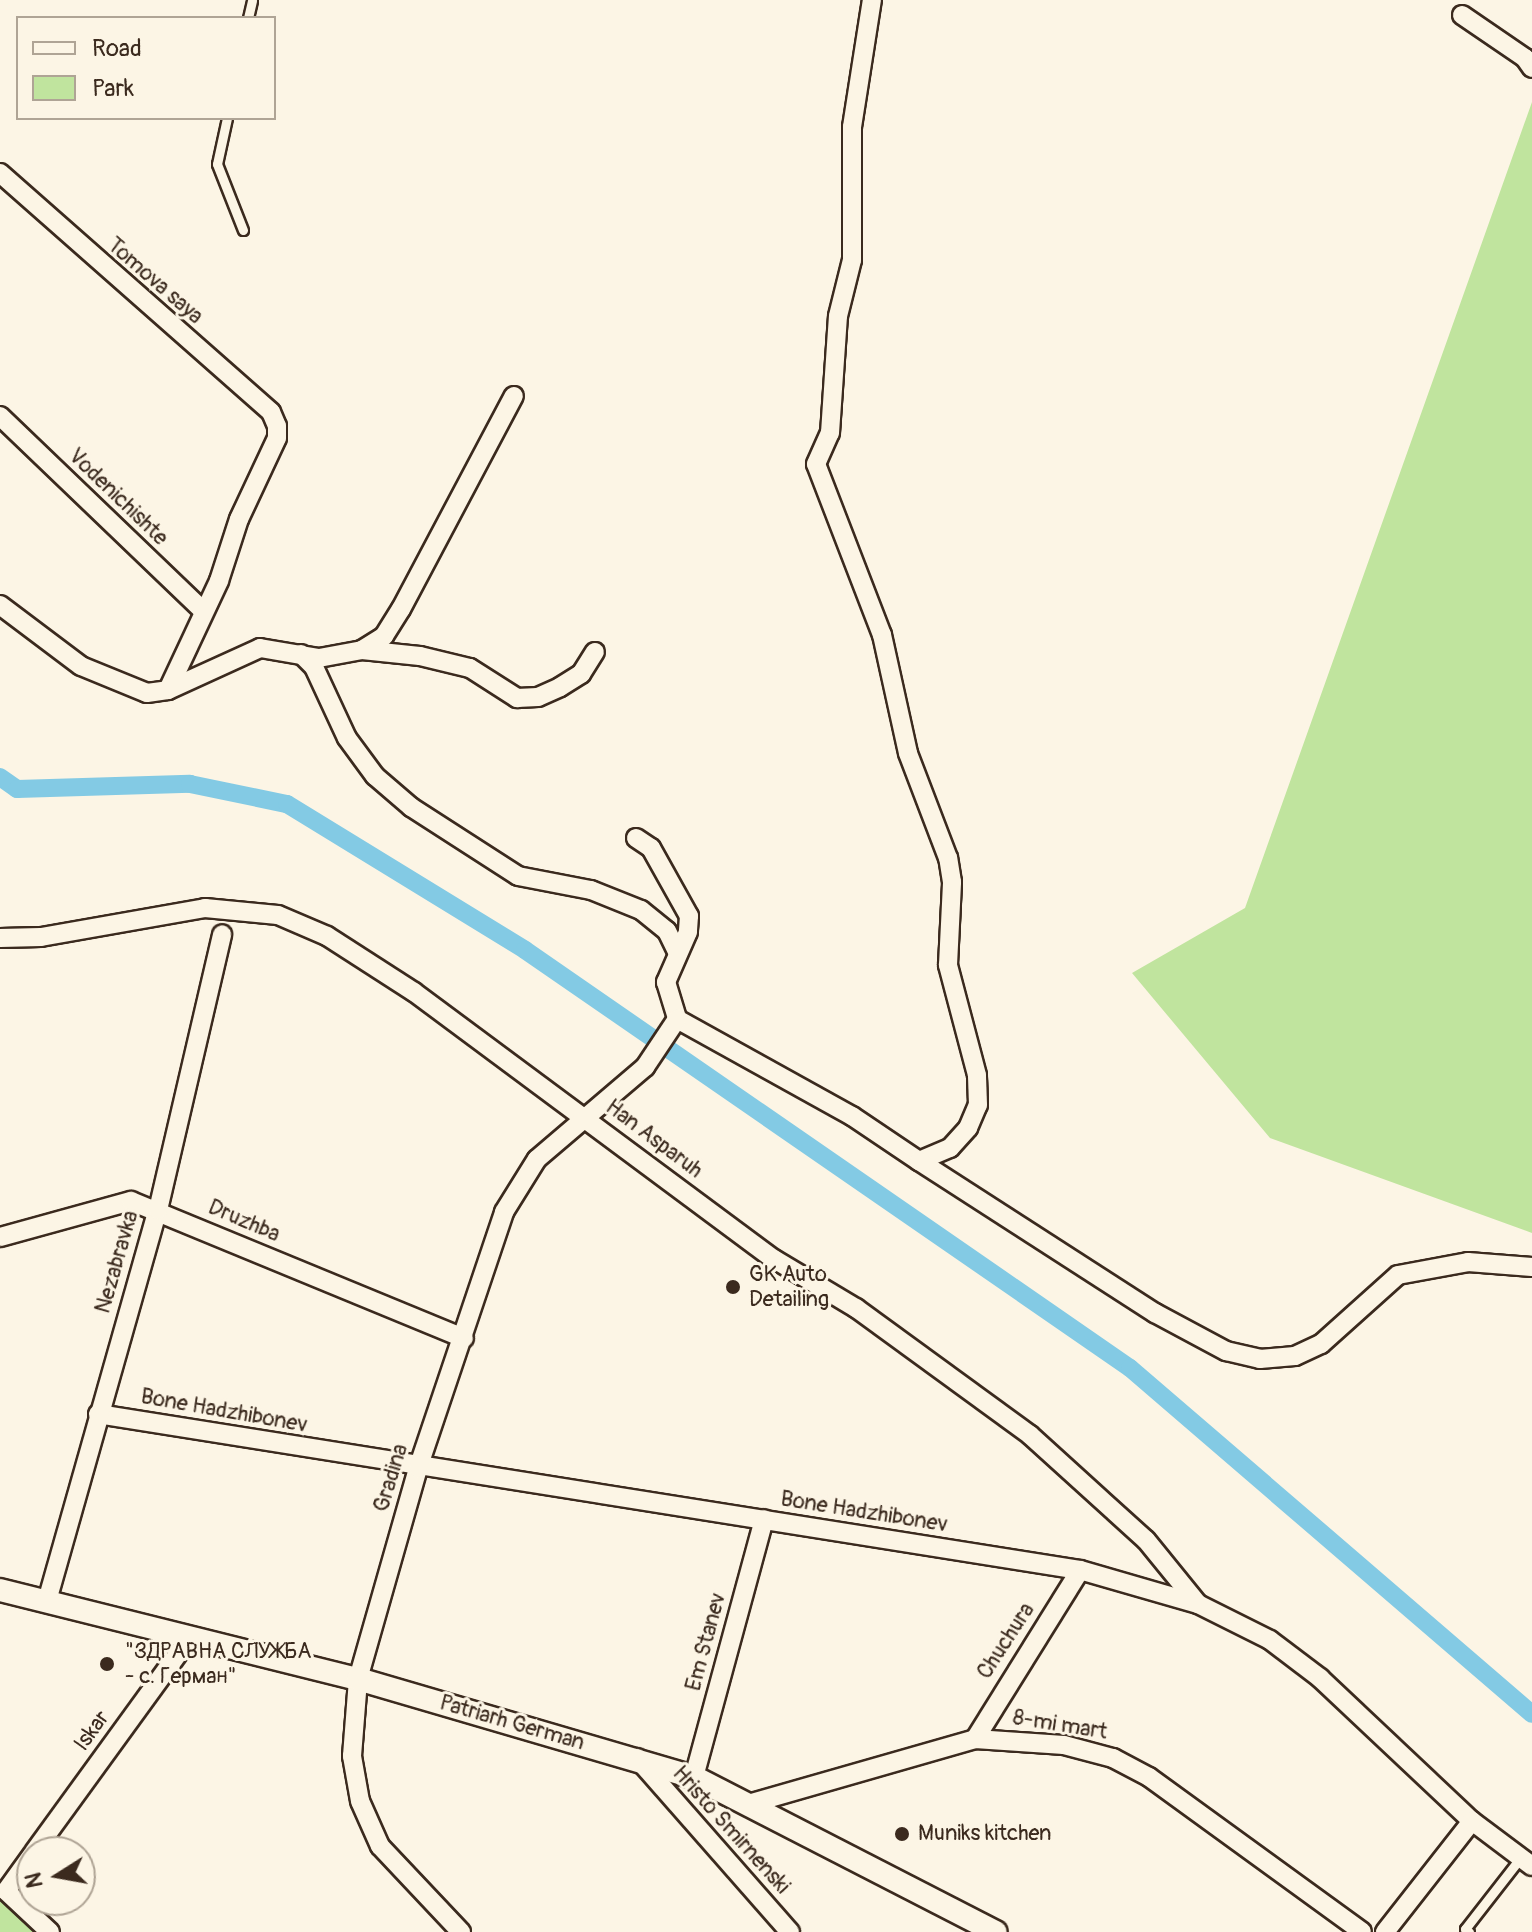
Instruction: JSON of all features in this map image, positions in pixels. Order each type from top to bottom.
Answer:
[{"type":"street","points":[[872,0],[852,127],[852,260],[838,316],[830,433],[816,464],[817,478],[882,635],[908,753],[940,829],[952,882],[948,965],[977,1075],[978,1105],[968,1128],[950,1148],[919,1161]]},
{"type":"street","points":[[1462,15],[1525,58],[1532,68]]},
{"type":"street","name":"Tomova saya","points":[[0,173],[271,412],[277,426],[277,438],[203,611]]},
{"type":"street","points":[[362,650],[384,636],[401,609],[514,396]]},
{"type":"street","name":"Vodenichishte","points":[[0,416],[203,611]]},
{"type":"street","points":[[0,605],[81,666],[120,686],[147,693],[168,690],[260,648],[319,658],[362,650],[420,656],[470,668],[517,698],[538,697],[581,674],[595,652]]},
{"type":"street","points":[[168,690],[203,611]]},
{"type":"street","points":[[301,654],[314,667],[347,738],[375,776],[411,807],[518,876],[591,890],[641,910],[667,931],[678,954]]},
{"type":"street","points":[[636,838],[651,848],[684,899],[688,932],[666,982],[677,1019],[852,1116],[1155,1313],[1226,1351],[1260,1359],[1295,1356],[1321,1344],[1398,1275],[1468,1262],[1532,1267]]},
{"type":"street","name":"Han Asparuh","points":[[0,938],[41,937],[205,908],[278,915],[327,936],[414,992],[763,1251],[856,1308],[1030,1435],[1146,1540],[1198,1604]]},
{"type":"street","name":"Nezabravka","points":[[47,1601],[158,1210],[222,934]]},
{"type":"street","name":"Gradina","points":[[461,1932],[380,1846],[360,1801],[352,1756],[358,1679],[418,1468],[504,1212],[537,1159],[645,1067],[677,1019]]},
{"type":"street","name":"Druzhba","points":[[0,1237],[131,1201],[464,1338]]},
{"type":"street","name":"Bone Hadzhibonev","points":[[98,1414],[418,1468],[1080,1570],[1198,1604],[1270,1640],[1320,1678],[1472,1821],[1527,1861]]},
{"type":"street","name":"Em Stanev","points":[[694,1777],[764,1519]]},
{"type":"street","name":"Chuchura","points":[[975,1739],[1080,1570]]},
{"type":"street","name":"Patriarh German","points":[[0,1590],[358,1679],[694,1777],[752,1803],[996,1932]]},
{"type":"street","name":"Iskar","points":[[45,1836],[190,1637]]},
{"type":"street","name":"8-mi mart","points":[[752,1803],[975,1739],[1064,1745],[1113,1758],[1149,1777],[1362,1932]]},
{"type":"street","name":"Hristo Smirnenski","points":[[637,1758],[790,1932]]},
{"type":"street","points":[[1385,1932],[1472,1821]]},
{"type":"street","name":"Iskar","points":[[3,1888],[50,1932]]},
{"type":"lane","points":[[227,120],[217,164],[243,230]]},
{"type":"lane","points":[[1469,1932],[1465,1929],[1527,1861]]},
{"type":"green space","points":[[1532,102],[1532,1233],[1270,1138],[1132,973],[1245,908]]},
{"type":"green space","points":[[0,1885],[16,1900],[16,1916],[33,1916],[50,1932],[0,1932]]},
{"type":"waterway","points":[[0,777],[17,789],[190,784],[287,804],[525,950],[1130,1368],[1532,1714]]},
{"type":"place","name":"GK Auto Detailing","points":[[733,1287]]},
{"type":"place","name":"\"ЗДРАВНА СЛУЖБА - с. Герман\"","points":[[107,1664]]},
{"type":"place","name":"Muniks kitchen","points":[[902,1834]]}]
